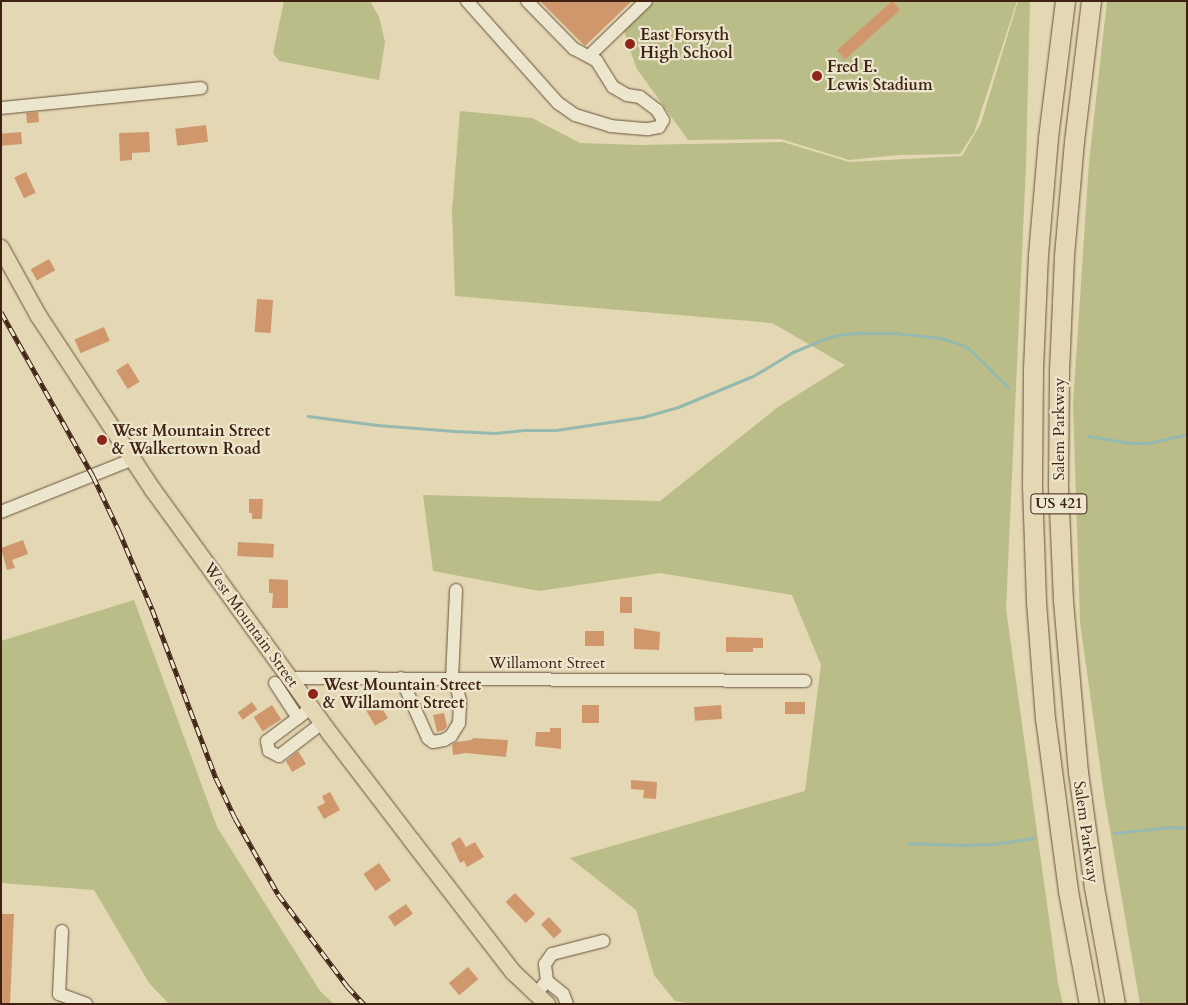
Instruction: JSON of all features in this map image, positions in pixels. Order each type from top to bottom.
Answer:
[{"type":"highway","name":"Salem Parkway","points":[[1065,1],[1048,138],[1038,254],[1033,370],[1032,486],[1036,602],[1048,737],[1066,882],[1089,1004]]},
{"type":"highway","name":"Salem Parkway","points":[[1091,1],[1074,141],[1064,256],[1059,371],[1058,486],[1063,610],[1078,772],[1094,887],[1116,1004]]},
{"type":"main road","name":"West Mountain Street","points":[[1,248],[38,315],[131,460],[304,713],[322,723],[512,972],[542,999]]},
{"type":"street","points":[[467,1],[558,103],[575,115],[610,126],[648,129],[659,127],[662,124],[663,120],[657,110],[640,97],[627,95],[613,88],[597,61],[574,50],[527,1]]},
{"type":"street","points":[[589,56],[646,1]]},
{"type":"street","points":[[1,108],[201,88]]},
{"type":"street","points":[[1,512],[131,460]]},
{"type":"street","points":[[402,678],[428,738],[433,742],[444,740],[451,736],[459,723],[460,701],[453,679],[456,590]]},
{"type":"street","name":"Willamont Street","points":[[282,680],[402,678],[805,681]]},
{"type":"street","points":[[304,713],[267,741],[267,748],[272,754],[279,756],[322,723]]},
{"type":"street","points":[[62,931],[59,994],[86,1004]]},
{"type":"street","points":[[542,999],[547,981],[545,964],[552,954],[603,941]]},
{"type":"street","points":[[547,981],[563,994],[567,1004]]},
{"type":"green space","points":[[284,1],[370,1],[379,17],[385,42],[379,80],[279,61],[273,53]]},
{"type":"green space","name":"Fred E. Lewis Stadium","points":[[654,1],[1017,1],[974,133],[960,154],[898,155],[849,160],[781,139],[688,140],[637,69],[627,42],[624,29]]},
{"type":"green space","points":[[1018,1],[1030,1],[1026,165],[1006,609],[1058,983],[1063,1004],[692,1004],[675,1001],[654,975],[636,910],[570,858],[805,791],[821,665],[792,595],[660,573],[539,591],[433,571],[423,495],[660,501],[778,407],[845,365],[772,323],[455,296],[452,211],[460,111],[532,118],[580,143],[640,145],[783,142],[849,162],[962,156],[981,123]]},
{"type":"green space","points":[[1107,1],[1187,1],[1187,1004],[1140,1004],[1104,795],[1080,622],[1073,405],[1089,162]]},
{"type":"green space","points":[[134,600],[217,827],[320,991],[334,1004],[169,1004],[149,983],[94,890],[1,883],[1,641]]},
{"type":"building","points":[[540,1],[632,1],[585,46]]},
{"type":"building","points":[[892,1],[900,10],[845,59],[837,51]]},
{"type":"building","points":[[38,112],[39,122],[27,123],[26,113]]},
{"type":"building","points":[[206,125],[208,142],[177,146],[175,129]]},
{"type":"building","points":[[21,132],[22,144],[2,146],[1,134]]},
{"type":"building","points":[[149,132],[150,152],[132,153],[132,160],[120,161],[119,133]]},
{"type":"building","points":[[26,172],[36,193],[24,198],[14,177]]},
{"type":"building","points":[[49,259],[55,270],[37,281],[31,269]]},
{"type":"building","points":[[257,299],[273,300],[271,333],[255,332]]},
{"type":"building","points":[[104,327],[110,341],[80,353],[75,340]]},
{"type":"building","points":[[128,363],[140,382],[128,389],[116,370]]},
{"type":"building","points":[[249,499],[263,499],[262,519],[252,519],[252,513],[249,513]]},
{"type":"building","points":[[23,540],[28,554],[12,560],[15,568],[7,570],[1,548]]},
{"type":"building","points":[[238,542],[274,544],[273,558],[237,556]]},
{"type":"building","points":[[269,579],[288,580],[288,608],[272,608],[273,593],[269,593]]},
{"type":"building","points":[[620,597],[632,597],[632,613],[620,613]]},
{"type":"building","points":[[634,628],[660,632],[659,650],[634,649]]},
{"type":"building","points":[[585,631],[604,631],[604,646],[585,646]]},
{"type":"building","points":[[726,637],[763,638],[763,648],[753,648],[753,652],[726,652]]},
{"type":"building","points":[[378,701],[388,718],[375,726],[365,708]]},
{"type":"building","points":[[252,702],[257,709],[243,720],[237,713]]},
{"type":"building","points":[[785,702],[805,702],[805,714],[785,714]]},
{"type":"building","points":[[272,705],[281,719],[263,731],[254,717]]},
{"type":"building","points":[[582,705],[599,705],[599,723],[582,723]]},
{"type":"building","points":[[721,705],[722,719],[695,721],[694,707]]},
{"type":"building","points":[[444,713],[447,726],[444,730],[437,732],[433,715]]},
{"type":"building","points":[[550,728],[561,728],[561,749],[535,746],[536,732],[550,732]]},
{"type":"building","points":[[473,738],[508,740],[506,757],[466,753],[453,755],[452,745],[456,742],[472,740]]},
{"type":"building","points":[[298,751],[306,764],[292,772],[286,761]]},
{"type":"building","points":[[631,780],[657,782],[656,799],[643,798],[644,790],[631,789]]},
{"type":"building","points":[[330,792],[340,810],[324,819],[317,807],[325,803],[322,796]]},
{"type":"building","points":[[460,837],[466,847],[475,842],[484,857],[467,867],[464,861],[460,863],[451,843]]},
{"type":"building","points":[[379,863],[391,880],[375,891],[363,874]]},
{"type":"building","points":[[515,893],[535,914],[526,923],[506,902]]},
{"type":"building","points":[[406,904],[413,914],[395,926],[388,917]]},
{"type":"building","points":[[1,914],[14,914],[10,1004],[1,1004]]},
{"type":"building","points":[[549,917],[562,931],[554,938],[541,925]]},
{"type":"building","points":[[468,967],[478,979],[459,995],[449,983]]},
{"type":"waterway","points":[[308,416],[377,425],[495,433],[556,430],[643,417],[678,407],[753,376],[793,352],[821,340],[837,335],[856,333],[895,333],[941,338],[960,344],[968,348],[1008,387]]},
{"type":"waterway","points":[[1088,436],[1130,443],[1149,443],[1187,434]]},
{"type":"waterway","points":[[1114,833],[1171,827],[1187,828]]},
{"type":"waterway","points":[[909,843],[993,844],[1034,838]]},
{"type":"railway","points":[[1,312],[93,476],[119,531],[152,609],[216,778],[235,818],[278,894],[347,986],[364,1004]]},
{"type":"place","name":"East Forsyth High School","points":[[630,44]]},
{"type":"place","name":"Fred E. Lewis Stadium","points":[[817,76]]},
{"type":"place","name":"West Mountain Street & Walkertown Road","points":[[102,440]]},
{"type":"place","name":"West Mountain Street & Willamont Street","points":[[313,694]]}]
